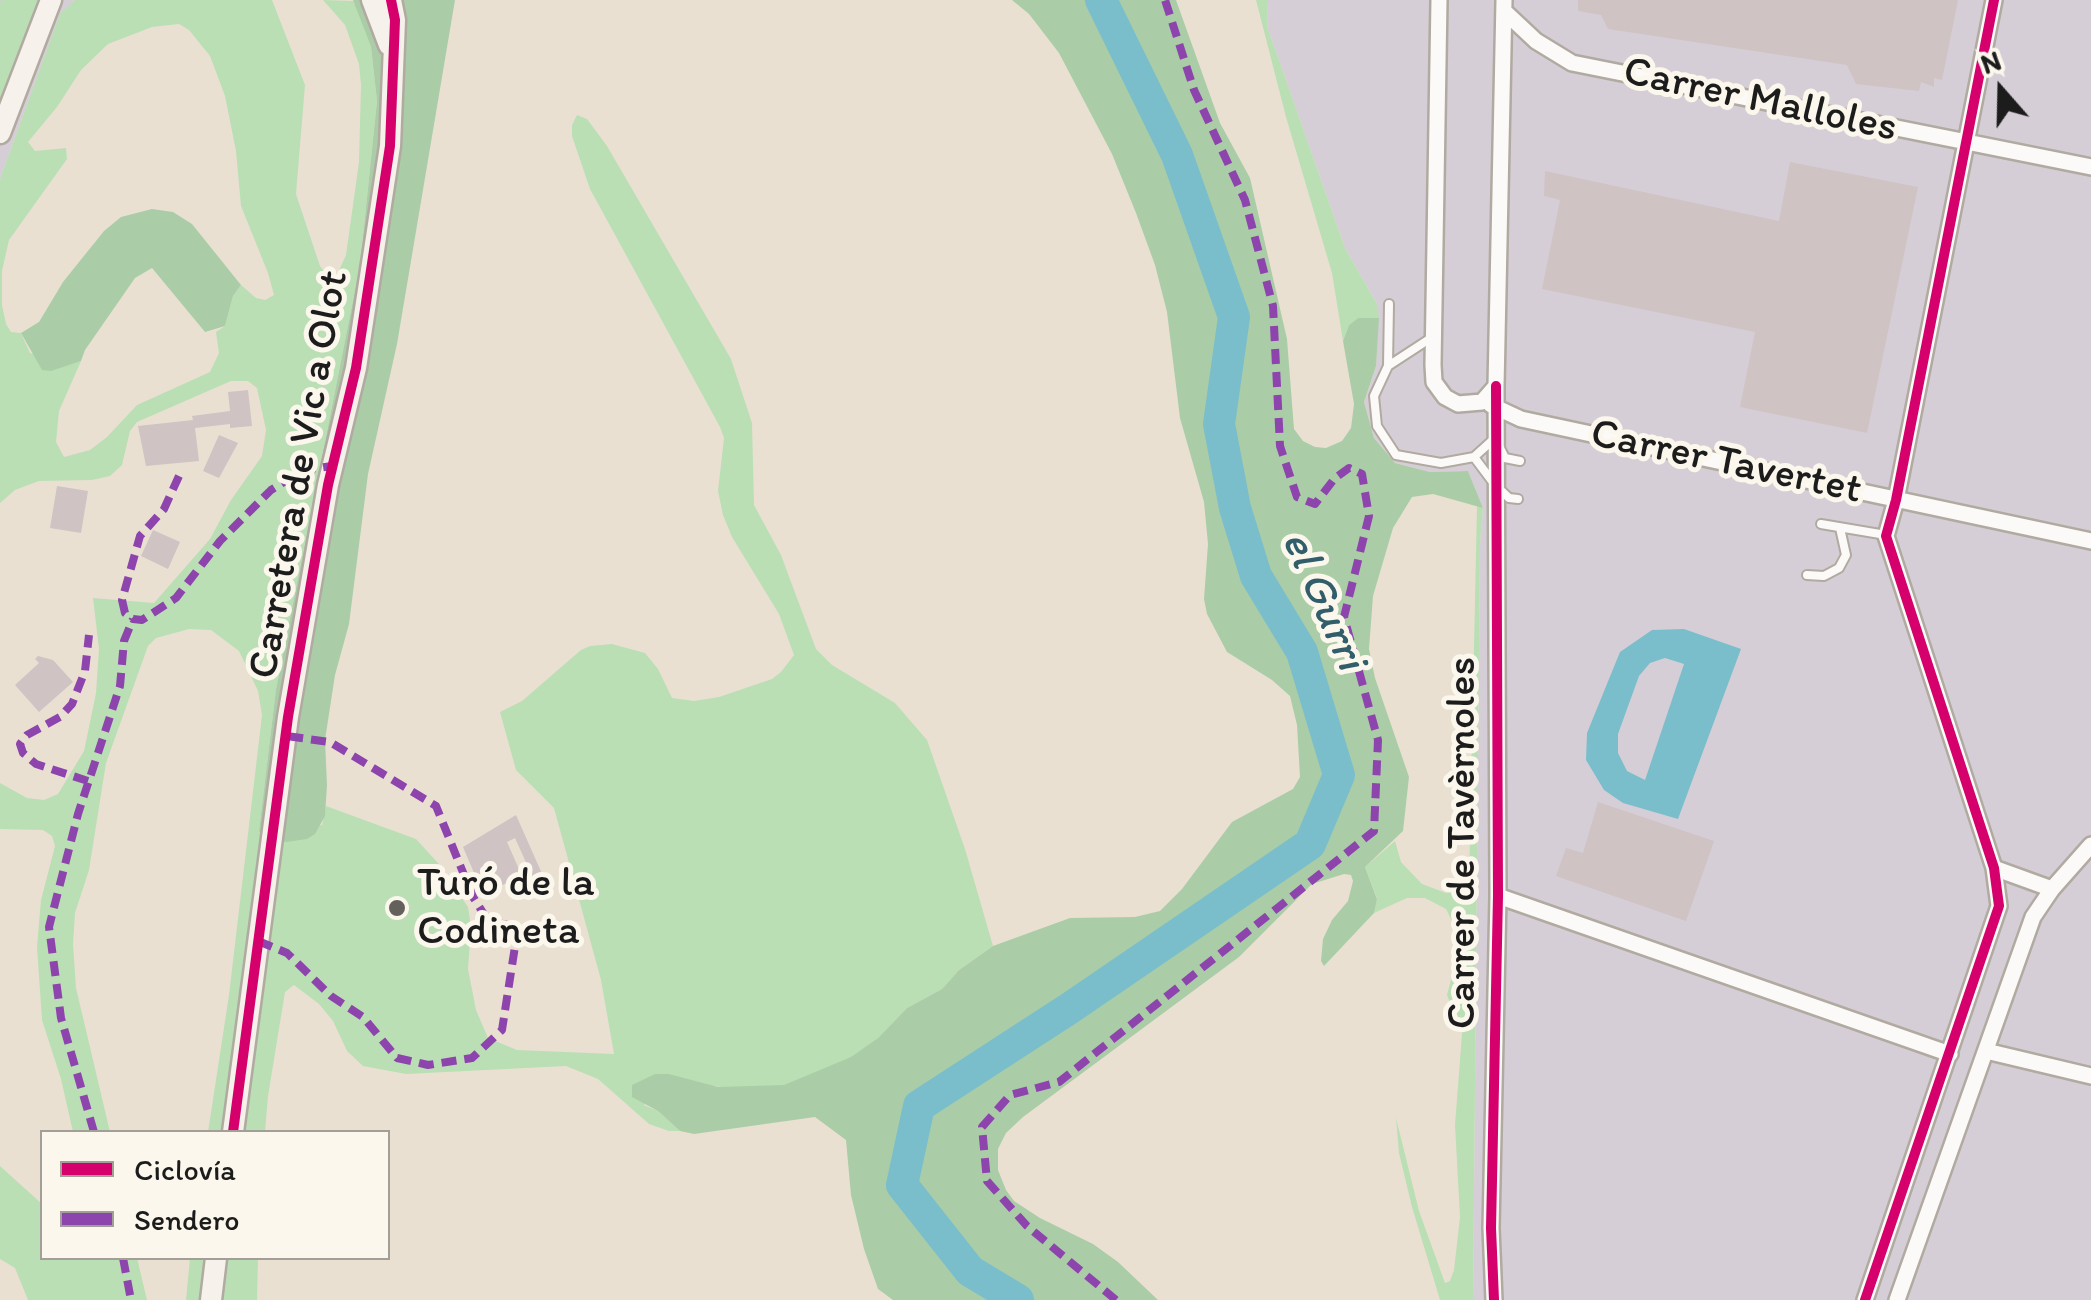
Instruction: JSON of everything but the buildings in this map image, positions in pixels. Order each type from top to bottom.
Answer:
[{"type":"street","points":[[0,133],[51,0]]},
{"type":"street","name":"Carretera de Vic a Olot","points":[[372,0],[394,68]]},
{"type":"street","name":"Carretera de Vic a Olot","points":[[233,1130],[288,717],[328,485],[359,349],[390,146],[395,20],[391,0]]},
{"type":"street","points":[[1439,0],[1434,382],[1458,404],[1489,404]]},
{"type":"street","points":[[1865,1300],[1999,906],[1994,868],[1886,536],[1994,0]]},
{"type":"street","name":"Carrer Malloles","points":[[1504,6],[1536,41],[1572,63],[2091,167]]},
{"type":"street","name":"Carrer de Tavèrnoles","points":[[1494,1300],[1491,1228],[1498,896],[1495,438],[1489,404],[1496,386],[1504,6]]},
{"type":"street","name":"Carrer Tavertet","points":[[1489,404],[1521,418],[2091,541]]},
{"type":"street","points":[[1897,1300],[2033,917],[2052,888],[2091,845]]},
{"type":"street","points":[[1994,868],[2052,888]]},
{"type":"street","points":[[1498,896],[1950,1054]]},
{"type":"street","points":[[1986,1052],[2091,1076]]},
{"type":"street","points":[[211,1300],[216,1260]]},
{"type":"lane","points":[[1389,304],[1388,366],[1374,396],[1378,426],[1396,455],[1441,463],[1474,457],[1495,438],[1505,458],[1520,461]]},
{"type":"lane","points":[[1388,366],[1434,336]]},
{"type":"lane","points":[[1474,457],[1495,485],[1509,498],[1518,499]]},
{"type":"lane","points":[[1821,524],[1886,536]]},
{"type":"lane","points":[[1807,575],[1824,576],[1839,568],[1846,555],[1840,528]]},
{"type":"lane","points":[[2074,864],[2091,862]]},
{"type":"shaded area","points":[[0,0],[75,0],[60,15],[0,179]]},
{"type":"shaded area","points":[[1268,0],[2091,0],[2091,1300],[1473,1300],[1483,508],[1468,471],[1430,472],[1395,463],[1374,438],[1364,402],[1376,366],[1377,304],[1345,248],[1267,26]]},
{"type":"green space","points":[[1,0],[41,0],[0,99],[0,4]]},
{"type":"green space","points":[[75,0],[272,0],[305,85],[296,194],[320,266],[326,274],[337,275],[346,255],[359,162],[361,85],[359,64],[345,25],[323,0],[354,1],[371,47],[377,101],[360,265],[276,689],[259,831],[322,825],[326,806],[416,839],[468,907],[468,969],[476,1010],[488,1038],[517,1050],[614,1054],[601,980],[554,808],[516,770],[500,712],[522,701],[590,646],[612,644],[645,653],[672,698],[694,701],[772,679],[794,655],[779,614],[723,515],[718,491],[724,438],[720,427],[590,189],[572,136],[577,115],[587,119],[607,146],[731,359],[752,423],[754,505],[781,555],[816,649],[832,665],[895,703],[927,740],[993,946],[959,970],[942,989],[907,1008],[878,1038],[851,1058],[825,1070],[784,1086],[744,1089],[699,1085],[669,1074],[644,1105],[658,1111],[680,1131],[649,1124],[598,1079],[566,1066],[406,1074],[363,1066],[347,1051],[333,1021],[319,1004],[294,985],[285,992],[265,1130],[208,1130],[229,995],[262,715],[258,691],[239,651],[211,630],[189,629],[156,638],[148,646],[106,763],[89,870],[75,913],[73,944],[76,988],[110,1130],[73,1130],[42,1020],[37,947],[41,900],[55,846],[52,836],[43,830],[0,829],[0,783],[27,798],[44,800],[58,794],[84,751],[96,693],[99,649],[93,598],[154,603],[210,539],[262,456],[266,430],[257,388],[248,381],[231,381],[137,422],[130,431],[122,465],[110,476],[39,481],[15,490],[0,503],[0,179],[60,14]],"holes":[[[179,24],[189,30],[210,56],[225,96],[241,206],[274,295],[265,300],[256,298],[241,285],[233,296],[225,326],[216,332],[219,353],[210,372],[137,405],[90,450],[64,457],[56,442],[59,411],[81,361],[70,364],[30,353],[21,333],[11,332],[6,324],[2,305],[2,271],[9,240],[67,159],[66,148],[35,151],[28,142],[81,70],[108,44],[152,27]]]},
{"type":"green space","points":[[353,0],[455,0],[397,344],[368,474],[349,624],[335,675],[325,740],[325,816],[315,834],[286,842],[259,831],[276,689],[360,265],[377,101],[371,47]]},
{"type":"green space","points":[[1012,0],[1176,0],[1220,123],[1250,178],[1287,339],[1294,429],[1303,441],[1315,447],[1326,448],[1342,441],[1351,428],[1354,404],[1343,341],[1349,325],[1358,318],[1379,318],[1376,366],[1364,402],[1374,438],[1395,463],[1430,472],[1468,471],[1483,508],[1433,494],[1412,497],[1393,528],[1373,596],[1369,649],[1409,777],[1403,831],[1365,867],[1377,899],[1374,913],[1324,966],[1323,939],[1348,901],[1353,881],[1351,875],[1344,874],[1312,884],[1239,957],[1023,1117],[1006,1133],[998,1149],[998,1170],[1014,1201],[1093,1244],[1158,1300],[893,1300],[878,1289],[864,1249],[851,1195],[846,1140],[815,1117],[694,1134],[680,1131],[658,1111],[632,1097],[632,1085],[655,1074],[718,1087],[784,1085],[851,1057],[878,1038],[907,1008],[942,989],[959,970],[993,946],[1070,918],[1135,917],[1160,911],[1182,889],[1232,822],[1293,789],[1300,777],[1297,725],[1290,696],[1227,652],[1207,614],[1204,502],[1180,418],[1167,312],[1136,213],[1112,154],[1059,53],[1029,14]]},
{"type":"green space","points":[[1256,0],[1268,0],[1267,26],[1345,248],[1377,304],[1379,318],[1358,318],[1349,325],[1343,341],[1332,273]]},
{"type":"green space","points":[[152,209],[173,212],[192,224],[241,285],[233,296],[225,326],[205,332],[152,268],[135,278],[81,361],[42,370],[21,333],[39,322],[63,282],[104,231],[121,217]]},
{"type":"green space","points":[[1477,506],[1483,508],[1473,1300],[1440,1300],[1412,1207],[1399,1153],[1396,1118],[1419,1211],[1445,1283],[1454,1270],[1460,1217],[1455,1125],[1462,1034],[1447,995],[1457,957],[1456,929],[1446,909],[1425,898],[1407,898],[1374,913],[1377,898],[1365,867],[1395,841],[1401,862],[1422,884],[1446,893],[1462,890],[1469,882]]},
{"type":"green space","points":[[0,1166],[40,1202],[40,1260],[137,1260],[147,1300],[28,1300],[15,1268],[0,1259]]},
{"type":"green space","points":[[190,1260],[258,1260],[257,1300],[186,1300]]},
{"type":"water","points":[[1684,629],[1741,649],[1678,819],[1623,803],[1604,790],[1586,760],[1587,733],[1620,652],[1652,630]],"holes":[[[1665,658],[1684,664],[1645,780],[1627,771],[1618,753],[1618,734],[1639,676],[1650,663]]]},
{"type":"waterway","name":"el Gurri","points":[[1018,1300],[970,1271],[902,1185],[919,1106],[1310,844],[1339,775],[1302,652],[1256,576],[1235,508],[1219,424],[1234,317],[1177,155],[1101,0]]},
{"type":"marked path","points":[[1116,1300],[1027,1226],[987,1181],[982,1127],[1010,1095],[1059,1082],[1374,831],[1378,740],[1344,617],[1369,516],[1362,474],[1349,468],[1335,478],[1315,504],[1297,497],[1280,446],[1273,306],[1245,200],[1194,90],[1165,0]]},
{"type":"marked path","points":[[179,476],[164,509],[140,536],[122,600],[125,613],[133,619],[142,620],[176,598],[220,541],[271,490],[303,470],[332,466]]},
{"type":"marked path","points":[[93,1130],[61,1018],[49,927],[78,814],[120,686],[124,641],[133,619]]},
{"type":"marked path","points":[[88,781],[36,764],[23,753],[20,744],[72,704],[85,671],[89,635]]},
{"type":"marked path","points":[[258,941],[287,953],[331,996],[363,1017],[397,1058],[428,1065],[472,1058],[502,1030],[518,927],[485,916],[473,897],[436,806],[330,742],[286,736]]},
{"type":"marked path","points":[[123,1260],[131,1300]]},
{"type":"cycle path","points":[[233,1130],[288,717],[328,485],[356,368],[390,146],[395,20],[391,0]]},
{"type":"cycle path","points":[[1865,1300],[1999,906],[1994,868],[1886,536],[1994,0]]},
{"type":"cycle path","points":[[1494,1300],[1491,1228],[1498,896],[1496,386]]},
{"type":"place","name":"Turó de la Codineta","points":[[397,908]]}]
